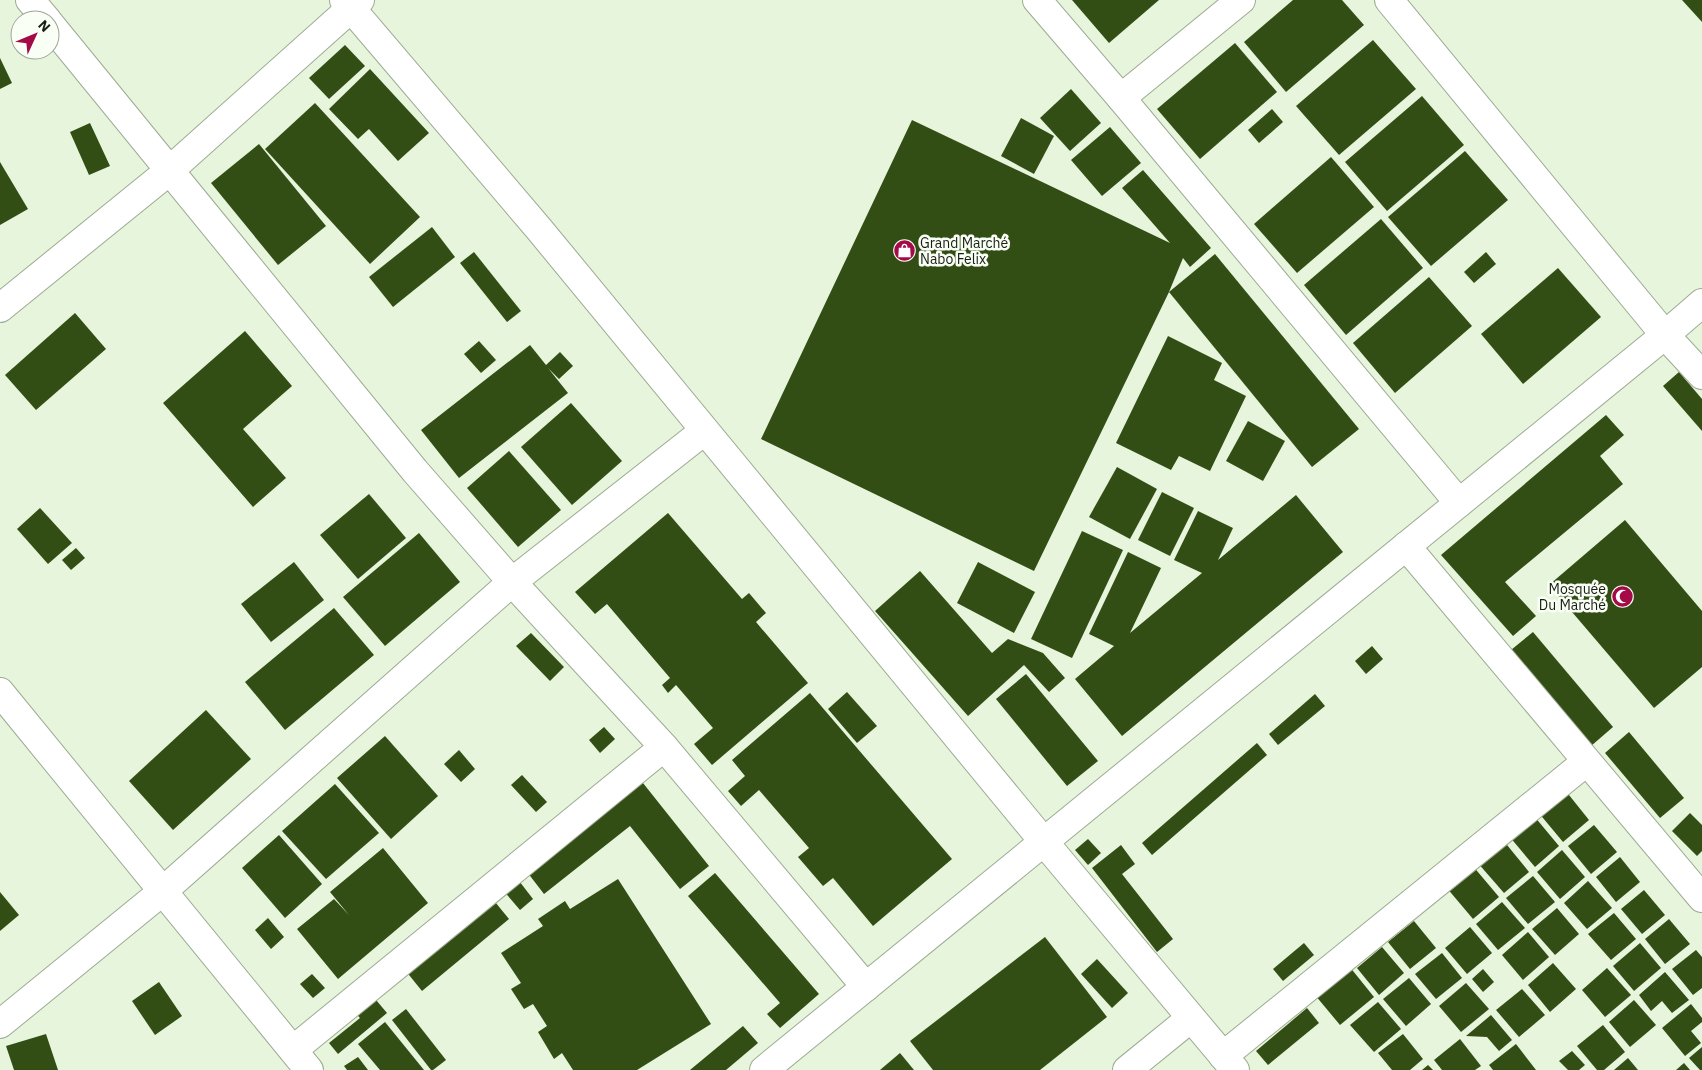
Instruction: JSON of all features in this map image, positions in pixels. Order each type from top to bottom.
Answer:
[{"type":"street","points":[[30,0],[38,10]]},
{"type":"street","points":[[1037,0],[1459,503]]},
{"type":"street","points":[[1121,98],[1241,0]]},
{"type":"street","points":[[1389,0],[1665,335],[1702,375]]},
{"type":"street","points":[[0,308],[169,171],[351,3],[1229,1063],[1586,762]]},
{"type":"street","points":[[60,36],[415,471],[512,582],[664,747],[866,987]]},
{"type":"street","points":[[764,1070],[1702,303]]},
{"type":"street","points":[[0,1024],[163,891],[512,582],[704,431]]},
{"type":"street","points":[[1406,546],[1702,898]]},
{"type":"street","points":[[0,692],[301,1060],[664,747]]},
{"type":"street","points":[[1127,1070],[1191,1018]]},
{"type":"building","points":[[1072,0],[1159,0],[1109,43]]},
{"type":"building","points":[[1293,0],[1342,0],[1364,25],[1286,92],[1244,42]]},
{"type":"building","points":[[1682,0],[1702,0],[1702,22]]},
{"type":"building","points":[[1373,40],[1416,89],[1339,155],[1296,106]]},
{"type":"building","points":[[1235,43],[1277,92],[1200,159],[1157,109]]},
{"type":"building","points":[[345,45],[365,66],[329,99],[309,78]]},
{"type":"building","points":[[0,58],[12,83],[0,89]]},
{"type":"building","points":[[370,69],[429,133],[398,161],[369,129],[358,139],[329,109]]},
{"type":"building","points":[[1071,89],[1101,123],[1070,151],[1040,118]]},
{"type":"building","points":[[1422,96],[1464,145],[1387,211],[1345,162]]},
{"type":"building","points":[[315,103],[420,217],[370,264],[265,149]]},
{"type":"building","points":[[1272,109],[1283,122],[1259,143],[1248,130]]},
{"type":"building","points":[[1021,118],[1054,136],[1034,174],[1001,156]]},
{"type":"building","points":[[912,120],[1170,243],[1122,188],[1143,170],[1211,248],[1190,267],[1183,258],[1169,292],[1034,571],[761,439]]},
{"type":"building","points":[[90,123],[110,166],[89,175],[70,132]]},
{"type":"building","points":[[1110,127],[1141,163],[1102,196],[1071,160]]},
{"type":"building","points":[[259,144],[326,226],[278,265],[211,183]]},
{"type":"building","points":[[1465,151],[1508,200],[1431,266],[1388,217]]},
{"type":"building","points":[[1331,157],[1374,207],[1297,273],[1254,224]]},
{"type":"building","points":[[0,162],[28,209],[0,225]]},
{"type":"building","points":[[1381,219],[1423,268],[1346,335],[1304,285]]},
{"type":"building","points":[[432,227],[455,257],[393,307],[369,277]]},
{"type":"building","points":[[474,252],[521,311],[507,322],[460,263]]},
{"type":"building","points":[[1486,252],[1496,264],[1474,283],[1464,272]]},
{"type":"building","points":[[1215,254],[1359,429],[1312,467],[1169,292]]},
{"type":"building","points":[[1558,268],[1601,317],[1523,384],[1481,334]]},
{"type":"building","points":[[1429,277],[1472,326],[1395,393],[1353,343]]},
{"type":"building","points":[[75,313],[106,349],[36,410],[5,375]]},
{"type":"building","points":[[245,331],[292,386],[243,429],[286,478],[253,507],[163,403]]},
{"type":"building","points":[[1168,336],[1222,363],[1214,380],[1246,396],[1210,471],[1179,456],[1171,470],[1116,443]]},
{"type":"building","points":[[479,341],[496,360],[481,373],[464,354]]},
{"type":"building","points":[[530,345],[546,365],[560,352],[573,366],[559,379],[548,368],[568,393],[459,478],[421,430]]},
{"type":"building","points":[[1679,372],[1702,399],[1702,431],[1663,386]]},
{"type":"building","points":[[571,403],[622,461],[572,505],[521,447]]},
{"type":"building","points":[[1606,415],[1624,435],[1600,456],[1623,484],[1505,582],[1536,616],[1513,636],[1441,555]]},
{"type":"building","points":[[1248,421],[1285,441],[1263,481],[1226,461]]},
{"type":"building","points":[[509,451],[561,510],[518,547],[467,488]]},
{"type":"building","points":[[1117,467],[1157,489],[1130,539],[1089,517]]},
{"type":"building","points":[[1162,492],[1194,508],[1170,556],[1138,540]]},
{"type":"building","points":[[369,494],[406,538],[358,579],[320,535]]},
{"type":"building","points":[[1296,495],[1343,552],[1122,736],[1075,679],[1114,646],[1089,634],[1128,552],[1161,568],[1130,633],[1202,573],[1174,560],[1198,511],[1233,528],[1218,560]]},
{"type":"building","points":[[40,508],[72,543],[48,564],[17,529]]},
{"type":"building","points":[[668,513],[742,599],[749,593],[766,613],[756,622],[808,683],[712,765],[694,744],[713,728],[676,685],[668,693],[662,685],[670,678],[607,604],[595,614],[575,592]]},
{"type":"building","points":[[1625,520],[1702,611],[1702,667],[1654,708],[1549,585]]},
{"type":"building","points":[[1082,531],[1123,550],[1072,658],[1031,639]]},
{"type":"building","points":[[419,533],[460,582],[385,646],[343,597]]},
{"type":"building","points":[[76,548],[85,558],[71,570],[62,560]]},
{"type":"building","points":[[294,562],[324,600],[271,642],[241,604]]},
{"type":"building","points":[[978,562],[1035,592],[1014,633],[957,603]]},
{"type":"building","points":[[920,571],[992,653],[1008,639],[1043,653],[1065,678],[1049,692],[1024,665],[968,716],[875,611]]},
{"type":"building","points":[[334,608],[374,655],[285,730],[245,682]]},
{"type":"building","points":[[1533,632],[1613,727],[1591,746],[1511,650]]},
{"type":"building","points":[[531,633],[564,667],[550,681],[516,646]]},
{"type":"building","points":[[1372,646],[1383,659],[1366,674],[1355,661]]},
{"type":"building","points":[[1026,674],[1098,761],[1067,786],[996,699]]},
{"type":"building","points":[[847,692],[877,726],[857,743],[828,709]]},
{"type":"building","points":[[810,693],[952,859],[873,926],[833,878],[823,886],[798,857],[809,848],[759,790],[741,806],[728,791],[745,776],[732,760]]},
{"type":"building","points":[[1315,694],[1325,706],[1278,745],[1269,734]]},
{"type":"building","points":[[206,710],[251,759],[173,830],[129,781]]},
{"type":"building","points":[[604,727],[615,739],[600,753],[589,740]]},
{"type":"building","points":[[1629,732],[1684,798],[1660,818],[1605,753]]},
{"type":"building","points":[[385,736],[438,796],[391,839],[337,778]]},
{"type":"building","points":[[1257,743],[1267,755],[1152,855],[1142,843]]},
{"type":"building","points":[[459,750],[475,769],[461,782],[444,764]]},
{"type":"building","points":[[522,775],[547,802],[536,812],[511,785]]},
{"type":"building","points":[[639,778],[709,866],[680,889],[630,826],[544,894],[524,868]]},
{"type":"building","points":[[335,784],[379,833],[326,879],[282,831]]},
{"type":"building","points":[[1565,790],[1589,820],[1563,842],[1538,812]]},
{"type":"building","points":[[1690,813],[1702,825],[1702,851],[1697,856],[1672,831]]},
{"type":"building","points":[[1534,816],[1559,846],[1535,867],[1509,836]]},
{"type":"building","points":[[1594,825],[1617,852],[1591,874],[1568,846]]},
{"type":"building","points":[[279,835],[322,884],[285,918],[242,868]]},
{"type":"building","points":[[1088,839],[1101,853],[1088,865],[1075,850]]},
{"type":"building","points":[[1503,840],[1529,872],[1504,893],[1477,862]]},
{"type":"building","points":[[1121,845],[1135,864],[1122,874],[1173,939],[1157,952],[1092,868]]},
{"type":"building","points":[[383,848],[428,903],[338,979],[297,929],[334,899],[349,915],[330,892]]},
{"type":"building","points":[[1562,850],[1585,877],[1560,899],[1537,872]]},
{"type":"building","points":[[1620,857],[1640,882],[1616,902],[1596,877]]},
{"type":"building","points":[[1472,865],[1499,897],[1473,919],[1446,887]]},
{"type":"building","points":[[715,873],[819,994],[780,1028],[767,1014],[780,1003],[688,896]]},
{"type":"building","points":[[1533,876],[1555,902],[1528,924],[1506,898]]},
{"type":"building","points":[[516,877],[533,899],[520,910],[502,889]]},
{"type":"building","points":[[618,879],[711,1024],[637,1070],[573,1070],[562,1053],[554,1059],[538,1032],[547,1026],[533,1004],[524,1009],[511,989],[521,983],[501,953],[543,926],[538,919],[565,901],[570,909]]},
{"type":"building","points":[[1588,881],[1612,908],[1587,929],[1564,903]]},
{"type":"building","points":[[1644,890],[1665,915],[1642,934],[1621,909]]},
{"type":"building","points":[[0,892],[19,915],[0,931]]},
{"type":"building","points":[[491,897],[509,919],[422,991],[405,970]]},
{"type":"building","points":[[1502,902],[1525,928],[1498,950],[1476,924]]},
{"type":"building","points":[[1557,908],[1579,934],[1555,955],[1532,929]]},
{"type":"building","points":[[1614,913],[1636,939],[1611,960],[1588,934]]},
{"type":"building","points":[[268,918],[284,937],[271,949],[255,930]]},
{"type":"building","points":[[1669,919],[1690,944],[1665,964],[1645,939]]},
{"type":"building","points":[[1414,921],[1436,948],[1410,969],[1388,942]]},
{"type":"building","points":[[1470,927],[1492,953],[1467,974],[1445,948]]},
{"type":"building","points":[[1528,932],[1549,957],[1523,980],[1502,955]]},
{"type":"building","points":[[1045,937],[1107,1017],[1040,1070],[933,1070],[910,1041]]},
{"type":"building","points":[[1304,943],[1314,955],[1283,981],[1273,969]]},
{"type":"building","points":[[1640,943],[1661,968],[1634,991],[1613,966]]},
{"type":"building","points":[[1382,947],[1404,973],[1379,995],[1357,968]]},
{"type":"building","points":[[1696,950],[1702,957],[1702,988],[1693,995],[1672,969]]},
{"type":"building","points":[[1442,953],[1462,978],[1436,999],[1415,974]]},
{"type":"building","points":[[1097,959],[1128,993],[1112,1008],[1081,974]]},
{"type":"building","points":[[1553,963],[1576,989],[1550,1012],[1528,985]]},
{"type":"building","points":[[1349,966],[1374,997],[1340,1025],[1315,995]]},
{"type":"building","points":[[1607,968],[1631,995],[1605,1017],[1582,990]]},
{"type":"building","points":[[1483,969],[1494,982],[1483,992],[1472,979]]},
{"type":"building","points":[[1665,972],[1689,1000],[1672,1013],[1662,1001],[1651,1011],[1639,995]]},
{"type":"building","points":[[312,974],[325,988],[313,998],[300,984]]},
{"type":"building","points":[[1409,978],[1431,1004],[1406,1026],[1383,999]]},
{"type":"building","points":[[159,982],[182,1016],[155,1035],[132,1001]]},
{"type":"building","points":[[1466,983],[1489,1009],[1461,1032],[1439,1006]]},
{"type":"building","points":[[1522,989],[1545,1015],[1519,1037],[1496,1010]]},
{"type":"building","points":[[371,994],[387,1013],[338,1054],[329,1043],[360,1018],[352,1009]]},
{"type":"building","points":[[1634,1000],[1656,1025],[1630,1047],[1609,1022]]},
{"type":"building","points":[[1378,1002],[1401,1029],[1374,1052],[1350,1025]]},
{"type":"building","points":[[1691,1004],[1702,1018],[1702,1022],[1691,1031],[1701,1043],[1685,1056],[1662,1028]]},
{"type":"building","points":[[1307,1008],[1319,1023],[1268,1065],[1256,1051]]},
{"type":"building","points":[[406,1009],[446,1060],[433,1070],[431,1070],[392,1020]]},
{"type":"building","points":[[1491,1015],[1512,1040],[1499,1051],[1487,1037],[1466,1036]]},
{"type":"building","points":[[385,1022],[424,1070],[380,1070],[358,1044]]},
{"type":"building","points":[[1603,1025],[1625,1052],[1604,1070],[1597,1070],[1577,1046]]},
{"type":"building","points":[[743,1026],[758,1043],[726,1070],[690,1070]]},
{"type":"building","points":[[46,1034],[58,1070],[14,1070],[6,1046]]},
{"type":"building","points":[[1403,1034],[1423,1059],[1410,1070],[1392,1070],[1378,1053]]},
{"type":"building","points":[[1460,1039],[1481,1066],[1475,1070],[1442,1070],[1434,1060]]},
{"type":"building","points":[[1516,1044],[1536,1070],[1493,1070],[1489,1065]]},
{"type":"building","points":[[1702,1047],[1702,1070],[1700,1070],[1689,1058]]},
{"type":"building","points":[[1572,1051],[1585,1065],[1579,1070],[1568,1070],[1559,1061]]},
{"type":"building","points":[[900,1053],[914,1070],[880,1070]]},
{"type":"building","points":[[358,1057],[368,1070],[347,1070],[344,1066]]},
{"type":"building","points":[[1628,1058],[1638,1070],[1614,1070]]},
{"type":"building","points":[[1684,1063],[1690,1070],[1676,1070]]},
{"type":"building","points":[[1428,1065],[1433,1070],[1422,1070]]},
{"type":"place","name":"Grand Marché Nabo Felix","points":[[904,251]]},
{"type":"place","name":"Mosquée Du Marché","points":[[1622,597]]}]
